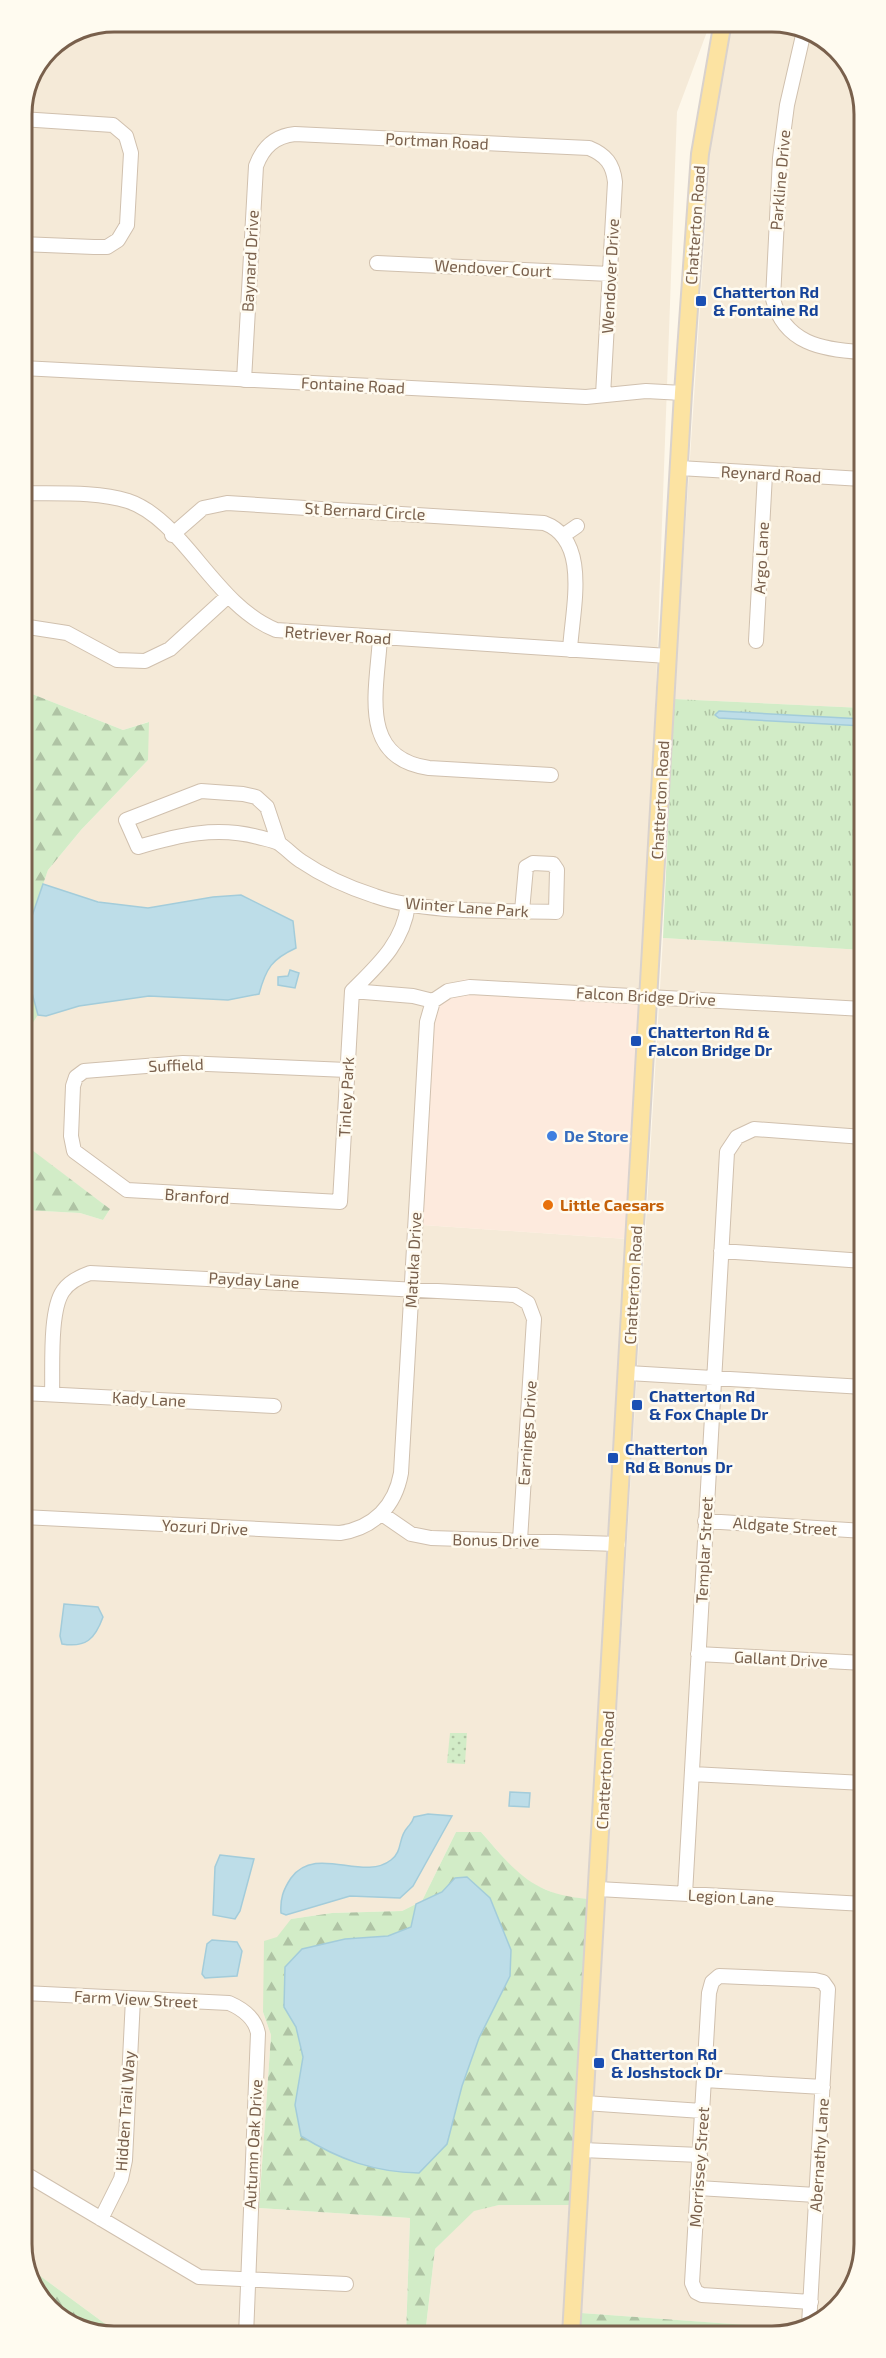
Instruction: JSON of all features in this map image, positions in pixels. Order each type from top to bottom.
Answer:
[{"type":"main road","name":"Chatterton Road","points":[[572,2326],[683,393],[700,154],[721,32]]},
{"type":"street","name":"Parkline Drive","points":[[802,38],[790,86],[780,158],[772,289],[776,310],[787,328],[808,344],[833,350],[854,351]]},
{"type":"street","points":[[32,120],[107,124],[123,132],[129,141],[131,153],[127,225],[122,245],[101,247],[32,244]]},
{"type":"street","name":"Portman Road","points":[[268,145],[281,137],[295,134],[589,148],[606,158]]},
{"type":"street","name":"Baynard Drive","points":[[244,380],[255,174],[259,158],[268,145]]},
{"type":"street","name":"Wendover Drive","points":[[603,395],[615,182],[613,169],[606,158]]},
{"type":"street","name":"Wendover Court","points":[[377,263],[610,274]]},
{"type":"street","name":"Fontaine Road","points":[[32,369],[603,395],[646,390],[683,393]]},
{"type":"street","name":"Reynard Road","points":[[679,468],[854,479]]},
{"type":"street","name":"Argo Lane","points":[[756,641],[765,474]]},
{"type":"street","name":"Retriever Road","points":[[32,493],[108,497],[128,501],[158,519],[228,596],[256,621],[276,630],[668,656]]},
{"type":"street","name":"St Bernard Circle","points":[[172,535],[203,508],[227,502],[538,521],[555,528],[564,535]]},
{"type":"street","points":[[570,650],[575,562],[571,545],[564,535],[577,526]]},
{"type":"street","points":[[32,628],[67,633],[117,660],[145,661],[170,649],[228,596]]},
{"type":"street","points":[[380,638],[377,722],[381,739],[394,755],[410,764],[429,768],[551,776]]},
{"type":"street","name":"Winter Lane Park","points":[[279,843],[267,807],[256,797],[243,794],[201,791],[126,820],[138,848],[171,838],[215,831],[246,834],[279,843],[301,862],[333,879],[374,896],[408,905],[522,911],[556,912],[557,870],[553,864],[533,863],[526,867],[522,911]]},
{"type":"street","points":[[352,991],[398,941],[408,905]]},
{"type":"street","name":"Falcon Bridge Drive","points":[[433,1001],[448,991],[470,987],[854,1008]]},
{"type":"street","points":[[352,991],[413,996],[433,1001]]},
{"type":"street","name":"Tinley Park","points":[[340,1202],[352,991]]},
{"type":"street","name":"Matuka Drive","points":[[382,1514],[395,1496],[401,1473],[427,1022],[433,1001]]},
{"type":"street","name":"Suffield","points":[[72,1146],[73,1086],[76,1077],[84,1071],[183,1063],[347,1070]]},
{"type":"street","name":"Templar Street","points":[[685,1894],[726,1159],[737,1137],[760,1129],[854,1136]]},
{"type":"street","name":"Branford","points":[[72,1146],[77,1155],[127,1190],[340,1202]]},
{"type":"street","points":[[721,1251],[854,1260]]},
{"type":"street","name":"Payday Lane","points":[[52,1394],[58,1301],[70,1284],[79,1277],[90,1274],[515,1294],[528,1303],[533,1311],[533,1326]]},
{"type":"street","name":"Earnings Drive","points":[[520,1540],[533,1326]]},
{"type":"street","points":[[628,1373],[854,1386]]},
{"type":"street","name":"Kady Lane","points":[[32,1393],[274,1406]]},
{"type":"street","name":"Yozuri Drive","points":[[32,1518],[332,1533],[359,1528],[382,1514]]},
{"type":"street","name":"Bonus Drive","points":[[382,1514],[411,1534],[430,1538],[618,1544]]},
{"type":"street","name":"Aldgate Street","points":[[705,1521],[854,1530]]},
{"type":"street","name":"Gallant Drive","points":[[698,1654],[854,1662]]},
{"type":"street","points":[[692,1774],[854,1782]]},
{"type":"street","name":"Legion Lane","points":[[598,1889],[854,1903]]},
{"type":"street","name":"Morrissey Street","points":[[810,2302],[710,2296],[696,2292],[692,2276],[710,1987],[717,1976],[815,1980],[827,1986]]},
{"type":"street","name":"Abernathy Lane","points":[[809,2317],[828,2004],[827,1986]]},
{"type":"street","name":"Farm View Street","points":[[32,1993],[229,2003],[246,2012]]},
{"type":"street","name":"Hidden Trail Way","points":[[101,2218],[121,2179],[125,2160],[133,1999]]},
{"type":"street","name":"Autumn Oak Drive","points":[[246,2012],[253,2020],[258,2033],[246,2281],[246,2326]]},
{"type":"street","points":[[704,2080],[823,2087]]},
{"type":"street","points":[[585,2103],[702,2110]]},
{"type":"street","points":[[582,2150],[700,2155]]},
{"type":"street","points":[[32,2178],[199,2277],[346,2284]]},
{"type":"street","points":[[698,2188],[816,2195]]},
{"type":"shaded area","points":[[103,32],[707,32],[677,112],[645,989],[408,1224],[627,1239],[589,1899],[563,1897],[523,1880],[481,1832],[456,1832],[422,1901],[402,1911],[332,1913],[291,1919],[263,2012],[271,2035],[259,2208],[410,2218],[406,2326],[108,2326],[37,2274],[32,2255],[32,1210],[80,1213],[103,1220],[110,1209],[32,1151],[32,1024],[38,1015],[46,1016],[79,1006],[149,996],[228,1000],[264,976],[278,956],[213,897],[148,908],[98,902],[43,884],[48,870],[81,830],[148,760],[148,722],[123,730],[32,694],[32,108],[34,92],[49,64],[73,43]]},
{"type":"shaded area","points":[[729,32],[778,32],[799,36],[830,56],[841,68],[852,92],[854,103],[854,708],[674,699],[713,111]]},
{"type":"shaded area","points":[[663,938],[854,949],[853,2260],[846,2281],[830,2302],[818,2313],[794,2324],[759,2326],[581,2313]]},
{"type":"shaded area","points":[[464,979],[645,989],[627,1239],[408,1224],[421,1013],[440,988]]},
{"type":"shaded area","points":[[499,2205],[572,2205],[564,2326],[426,2326],[435,2249],[474,2210]]},
{"type":"green space","points":[[32,694],[123,730],[149,722],[148,760],[81,830],[48,870],[32,916]]},
{"type":"green space","points":[[674,699],[854,708],[854,949],[663,938]]},
{"type":"green space","points":[[32,993],[38,1015],[32,1024]]},
{"type":"green space","points":[[32,1150],[110,1209],[103,1220],[80,1213],[32,1210]]},
{"type":"green space","points":[[450,1733],[467,1733],[465,1764],[447,1763]]},
{"type":"green space","points":[[456,1832],[481,1832],[516,1870],[539,1887],[569,1897],[589,1899],[572,2205],[499,2205],[474,2211],[435,2249],[426,2326],[406,2326],[410,2218],[259,2208],[271,2035],[263,2012],[264,1941],[277,1937],[291,1919],[332,1913],[402,1911],[416,1904],[412,1927],[388,1936],[345,1939],[285,1967],[284,2007],[296,2027],[303,2057],[301,2077],[462,2086],[479,2038],[510,1976],[511,1950],[490,1898],[467,1878],[455,1878],[442,1892],[422,1901]]},
{"type":"green space","points":[[37,2274],[108,2326],[92,2324],[64,2309],[45,2290]]},
{"type":"green space","points":[[581,2313],[760,2326],[580,2326]]},
{"type":"water","points":[[719,711],[854,718],[854,726],[719,718],[715,715]]},
{"type":"water","points":[[43,884],[98,902],[148,908],[213,897],[241,895],[293,921],[296,948],[281,956],[271,965],[264,977],[259,994],[228,1000],[149,996],[79,1006],[46,1016],[38,1015],[32,993],[32,916]]},
{"type":"water","points":[[290,970],[299,973],[295,988],[278,985],[278,977],[288,976]]},
{"type":"water","points":[[64,1604],[98,1607],[103,1617],[97,1631],[83,1643],[62,1644],[60,1636]]},
{"type":"water","points":[[510,1792],[530,1793],[529,1807],[509,1806]]},
{"type":"water","points":[[428,1814],[452,1816],[413,1886],[400,1898],[350,1896],[286,1915],[281,1913],[284,1891],[291,1878],[301,1868],[326,1863],[380,1866],[395,1856],[402,1836],[414,1817]]},
{"type":"water","points":[[220,1855],[254,1859],[240,1911],[235,1919],[213,1915],[215,1867]]},
{"type":"water","points":[[467,1877],[490,1898],[511,1950],[510,1976],[479,2038],[462,2086],[447,2144],[419,2173],[387,2170],[358,2163],[330,2152],[301,2136],[295,2105],[303,2057],[296,2027],[284,2007],[285,1967],[302,1949],[345,1939],[388,1936],[411,1927],[416,1904],[442,1892],[455,1878]]},
{"type":"water","points":[[212,1940],[237,1942],[242,1951],[237,1976],[205,1978],[202,1974],[207,1944]]},
{"type":"place","name":"Chatterton Rd & Fontaine Rd","points":[[701,301]]},
{"type":"place","name":"Chatterton Rd & Falcon Bridge Dr","points":[[636,1041]]},
{"type":"place","name":"De Store","points":[[552,1136]]},
{"type":"place","name":"Little Caesars","points":[[548,1205]]},
{"type":"place","name":"Chatterton Rd & Fox Chaple Dr","points":[[637,1405]]},
{"type":"place","name":"Chatterton Rd & Bonus Dr","points":[[613,1458]]},
{"type":"place","name":"Chatterton Rd & Joshstock Dr","points":[[599,2063]]}]
